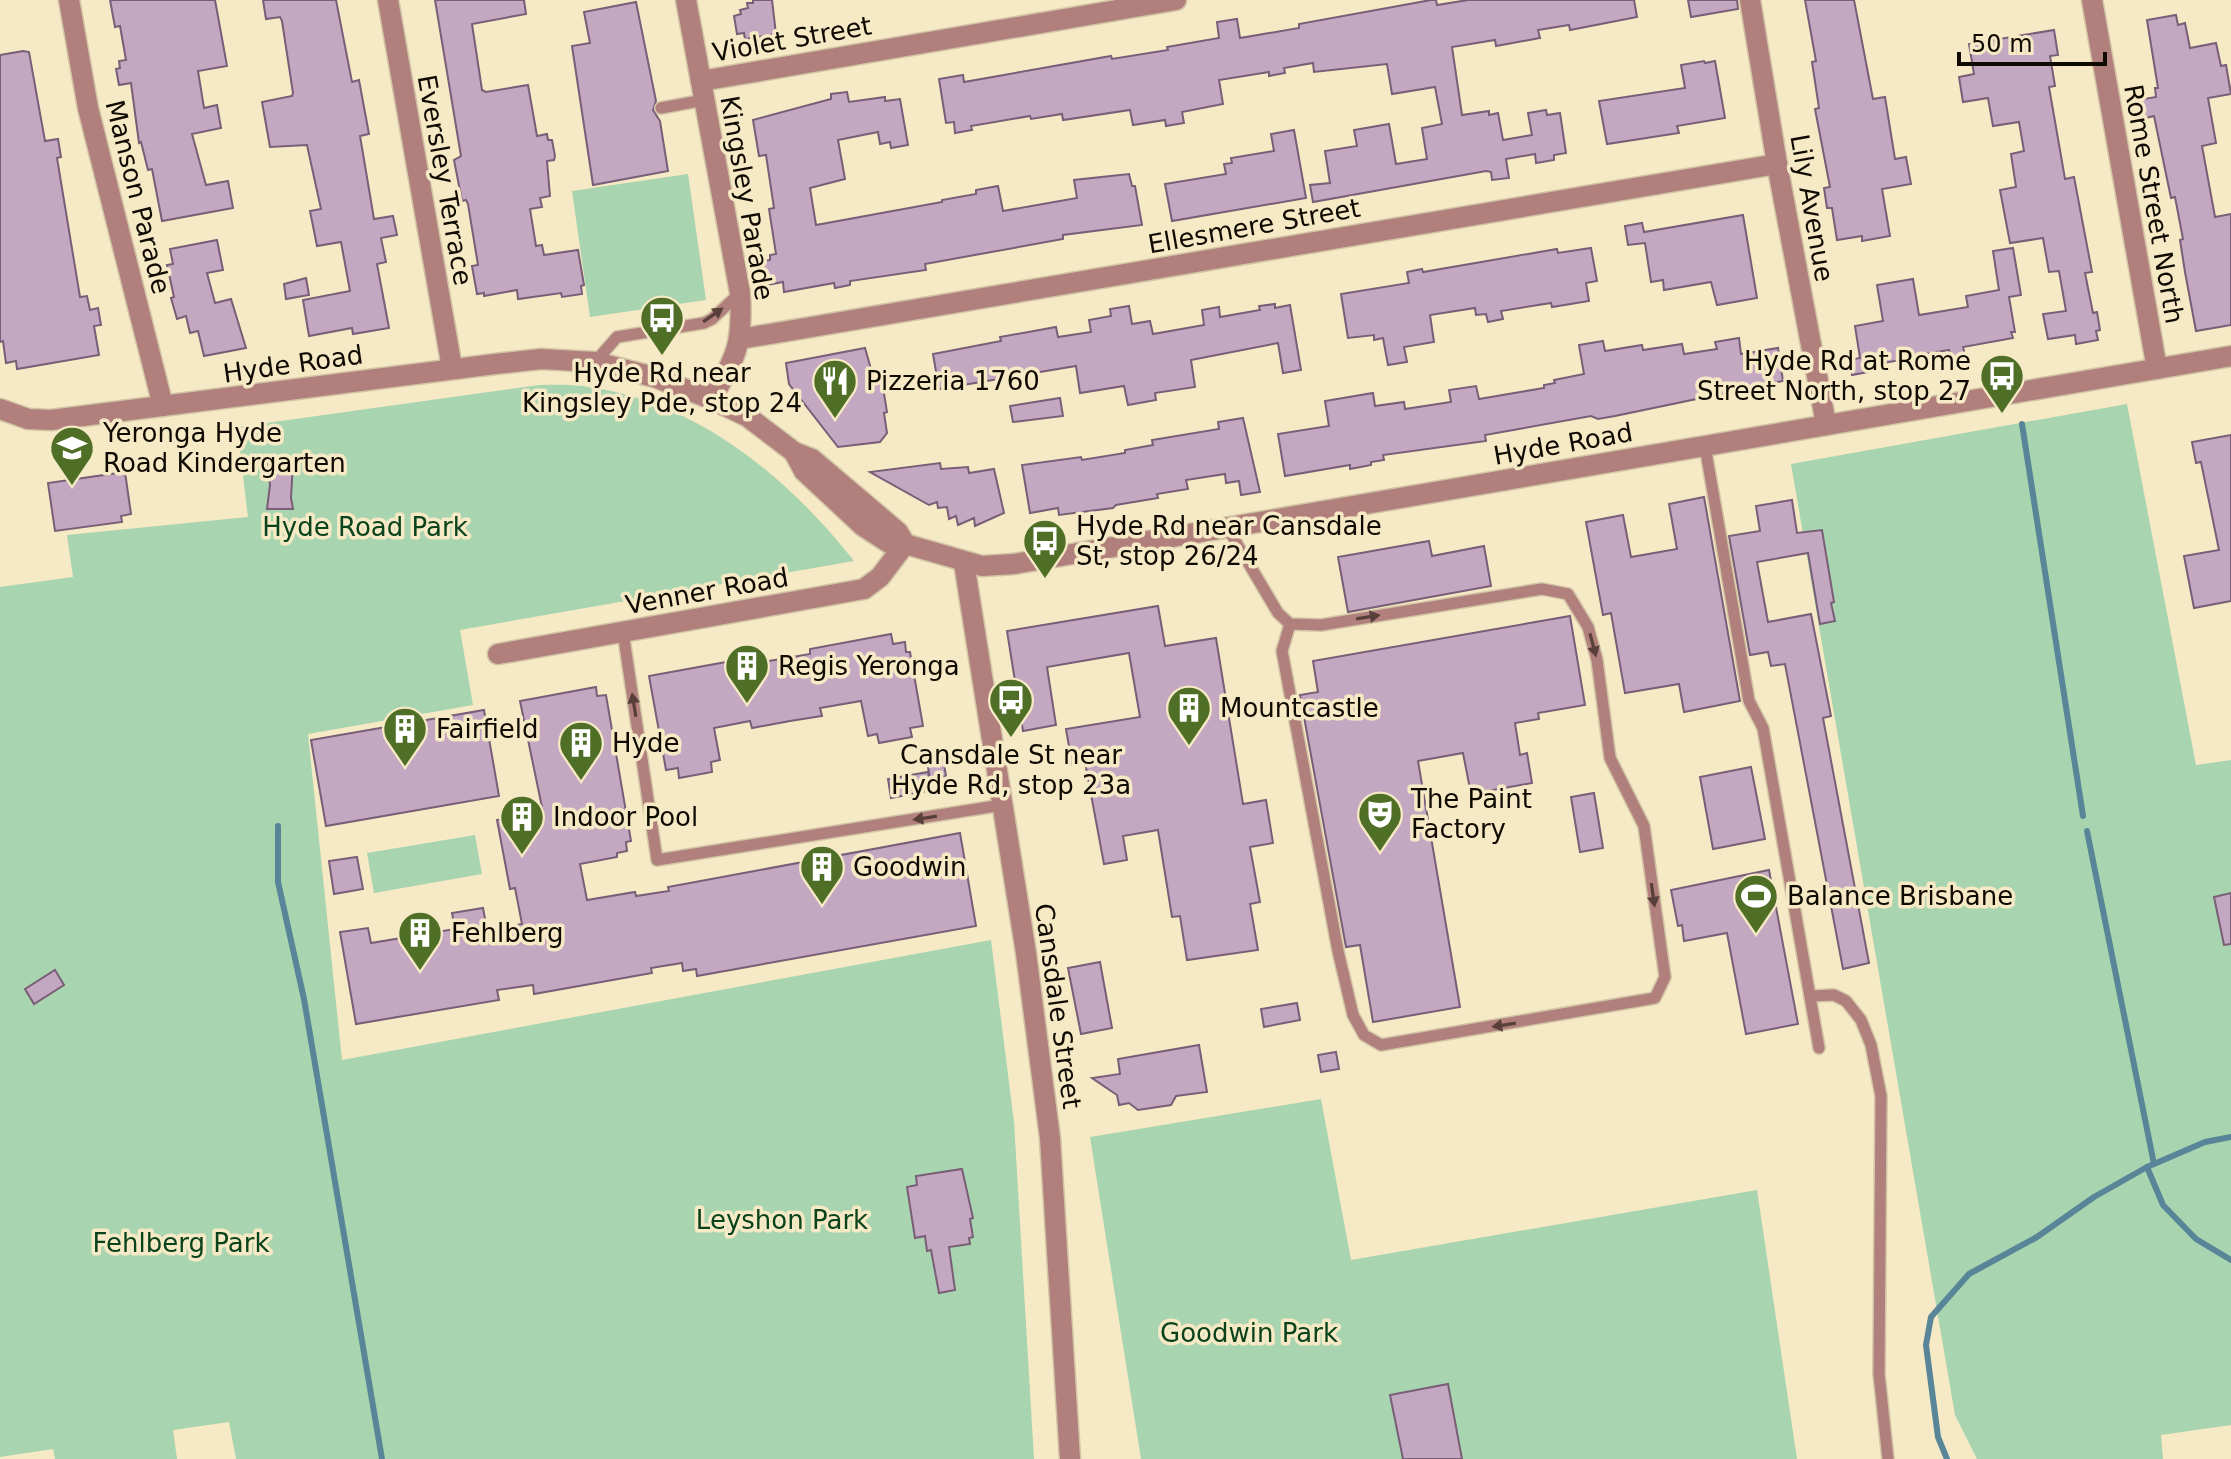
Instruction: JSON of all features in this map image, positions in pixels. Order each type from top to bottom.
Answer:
[{"type":"street","name":"Manson Parade","points":[[69,0],[88,108],[163,406]]},
{"type":"street","name":"Eversley Terrace","points":[[388,0],[452,368]]},
{"type":"street","name":"Kingsley Parade","points":[[686,0],[740,293],[740,339],[731,365],[711,399]]},
{"type":"street","name":"Violet Street","points":[[702,91],[1176,0]]},
{"type":"street","name":"Lily Avenue","points":[[1750,0],[1826,424]]},
{"type":"street","name":"Rome Street North","points":[[2092,0],[2157,369]]},
{"type":"street","name":"Ellesmere Street","points":[[740,339],[1777,164]]},
{"type":"street","name":"Hyde Road","points":[[0,409],[28,419],[51,420],[452,368],[541,359],[595,362],[654,377],[748,417],[794,452],[804,471],[863,526],[889,543],[905,544],[982,566],[1035,562],[2231,356]]},
{"type":"street","name":"Venner Road","points":[[498,654],[864,589],[880,577],[905,544]]},
{"type":"street","name":"Cansdale Street","points":[[964,563],[1026,953],[1050,1138],[1070,1459]]},
{"type":"lane","points":[[661,108],[702,91]]},
{"type":"lane","points":[[595,362],[617,337],[704,323],[740,293]]},
{"type":"lane","points":[[1705,446],[1749,701],[1763,728],[1819,1048]]},
{"type":"lane","points":[[1227,527],[1278,613],[1290,624],[1321,625],[1542,589],[1568,594],[1588,627],[1597,660],[1610,758],[1644,826],[1665,977],[1655,998],[1381,1045],[1364,1035],[1353,1015],[1338,951],[1282,651],[1290,624]]},
{"type":"lane","points":[[623,632],[657,860],[1002,805]]},
{"type":"lane","points":[[1810,996],[1834,995],[1846,1001],[1861,1020],[1871,1045],[1881,1096],[1879,1374],[1888,1459]]},
{"type":"green space","points":[[688,174],[706,300],[590,317],[572,191]]},
{"type":"green space","points":[[539,385],[582,386],[628,395],[666,408],[702,426],[770,473],[828,530],[854,561],[460,630],[473,705],[308,734],[342,1060],[991,940],[1014,1122],[1034,1459],[236,1459],[229,1422],[173,1430],[177,1459],[55,1459],[53,1449],[0,1457],[0,587],[73,577],[67,535],[248,517],[237,427]]},
{"type":"green space","points":[[2127,404],[2196,765],[2231,760],[2231,1425],[2161,1435],[2163,1459],[1977,1459],[1955,1415],[1791,464]]},
{"type":"green space","points":[[475,835],[482,874],[374,893],[367,853]]},
{"type":"green space","name":"Goodwin Park","points":[[1321,1099],[1351,1260],[1757,1190],[1797,1459],[1141,1459],[1090,1137]]},
{"type":"building","points":[[110,0],[215,0],[227,66],[198,71],[204,108],[217,105],[221,128],[192,134],[206,185],[228,181],[233,208],[162,221],[152,169],[148,170],[139,143],[131,83],[119,85],[116,69],[120,68],[119,61],[126,60],[120,26],[115,27]]},
{"type":"building","points":[[263,0],[336,0],[352,82],[359,80],[369,134],[360,136],[374,219],[393,216],[397,235],[381,238],[386,262],[377,264],[389,328],[353,334],[352,328],[309,336],[303,300],[350,291],[341,242],[317,246],[310,211],[321,209],[307,145],[270,147],[262,102],[292,96],[293,93],[282,21],[280,17],[266,19]]},
{"type":"building","points":[[435,0],[524,0],[526,14],[472,24],[482,90],[486,92],[528,85],[537,136],[547,134],[548,140],[552,140],[555,156],[554,160],[547,161],[550,196],[540,198],[542,207],[530,209],[536,246],[542,245],[544,255],[578,250],[584,285],[581,286],[582,294],[562,297],[561,293],[518,299],[517,290],[484,296],[484,293],[477,294],[472,266],[478,265],[468,204],[466,200],[462,201],[454,160],[461,156]]},
{"type":"building","points":[[753,0],[772,0],[776,34],[745,39],[744,33],[737,34],[734,16],[741,14],[740,10],[748,8],[747,3],[753,3]]},
{"type":"building","points":[[1436,0],[1437,5],[1468,0],[1634,0],[1637,17],[1570,30],[1569,25],[1538,30],[1540,38],[1496,46],[1495,40],[1452,47],[1462,115],[1489,111],[1489,115],[1498,113],[1503,140],[1532,135],[1528,113],[1546,110],[1547,115],[1560,113],[1566,153],[1554,155],[1554,160],[1536,163],[1535,154],[1506,159],[1509,178],[1492,180],[1491,172],[1486,171],[1313,202],[1310,185],[1330,183],[1325,151],[1357,146],[1354,130],[1389,124],[1396,164],[1427,159],[1422,128],[1442,124],[1435,87],[1392,94],[1387,64],[1314,72],[1313,63],[1284,68],[1285,73],[1269,76],[1269,72],[1219,80],[1223,104],[1182,112],[1184,123],[1166,126],[1165,120],[1133,125],[1130,110],[1063,120],[1062,114],[1031,119],[1030,116],[971,126],[972,130],[955,133],[954,122],[946,123],[939,79],[963,75],[964,82],[1111,56],[1112,59],[1168,50],[1167,47],[1219,38],[1217,22],[1237,19],[1240,38]]},
{"type":"building","points":[[1688,0],[1737,0],[1738,9],[1691,17]]},
{"type":"building","points":[[1805,0],[1854,0],[1873,99],[1885,97],[1895,159],[1906,157],[1911,184],[1882,189],[1890,236],[1862,241],[1862,236],[1837,240],[1832,208],[1827,208],[1824,188],[1830,187],[1815,109],[1819,108],[1812,62],[1816,61]]},
{"type":"building","points":[[636,2],[656,101],[653,110],[660,121],[668,171],[593,185],[572,46],[590,43],[584,12]]},
{"type":"building","points":[[2176,15],[2178,25],[2185,23],[2190,48],[2216,43],[2221,66],[2226,65],[2231,94],[2208,98],[2216,143],[2202,146],[2215,217],[2231,214],[2231,325],[2196,331],[2175,197],[2171,198],[2154,116],[2141,119],[2138,100],[2156,97],[2155,88],[2158,88],[2147,20]]},
{"type":"building","points":[[2054,30],[2058,55],[2050,56],[2055,86],[2049,87],[2065,179],[2074,177],[2092,272],[2085,273],[2093,313],[2097,312],[2100,330],[2096,331],[2098,340],[2076,344],[2075,335],[2048,339],[2043,314],[2066,311],[2059,271],[2049,272],[2043,238],[2010,243],[2000,190],[2016,187],[2011,154],[2024,151],[2019,122],[1993,126],[1988,98],[1963,102],[1959,77],[1974,74],[1969,44]]},
{"type":"building","points":[[29,52],[45,141],[58,139],[61,157],[57,158],[80,297],[87,296],[90,310],[98,308],[101,325],[94,326],[99,355],[17,369],[16,361],[6,363],[3,341],[0,342],[0,55]]},
{"type":"building","points":[[1715,61],[1725,118],[1677,126],[1679,133],[1607,144],[1599,101],[1685,88],[1681,65]]},
{"type":"building","points":[[847,92],[849,102],[885,97],[885,101],[900,99],[908,145],[891,148],[890,142],[880,144],[878,132],[838,140],[845,179],[810,188],[816,225],[942,202],[998,186],[1003,211],[1077,198],[1074,180],[1129,174],[1132,186],[1135,186],[1142,225],[1063,235],[1063,239],[925,264],[926,270],[850,281],[850,285],[835,288],[834,283],[784,292],[783,282],[767,285],[763,261],[770,260],[770,255],[776,254],[769,209],[774,208],[766,155],[759,156],[753,120],[831,99],[831,94]]},
{"type":"building","points":[[1294,130],[1306,198],[1172,221],[1165,184],[1226,174],[1224,164],[1232,163],[1231,158],[1274,151],[1271,134]]},
{"type":"building","points":[[1743,215],[1757,298],[1717,305],[1711,282],[1664,290],[1663,280],[1651,282],[1645,243],[1628,245],[1625,226],[1642,223],[1644,232]]},
{"type":"building","points":[[217,240],[223,270],[207,273],[215,303],[231,299],[246,348],[204,356],[198,331],[190,333],[186,316],[177,319],[167,265],[173,264],[170,249]]},
{"type":"building","points":[[1591,248],[1597,281],[1586,283],[1589,301],[1501,311],[1503,319],[1488,322],[1486,314],[1476,315],[1475,308],[1430,315],[1434,342],[1404,347],[1407,362],[1388,365],[1383,338],[1374,340],[1374,335],[1348,338],[1341,294],[1409,283],[1407,272],[1422,269],[1423,272],[1557,249],[1558,253]]},
{"type":"building","points":[[2013,248],[2021,295],[2009,297],[2015,332],[2011,332],[2013,338],[1963,347],[1965,355],[1950,357],[1949,350],[1919,355],[1883,363],[1884,369],[1852,375],[1849,360],[1860,358],[1855,326],[1883,321],[1877,285],[1913,279],[1919,315],[1968,307],[1966,296],[1999,290],[1993,251]]},
{"type":"building","points":[[306,278],[309,295],[286,299],[284,284]]},
{"type":"building","points":[[1275,304],[1275,308],[1290,305],[1301,370],[1283,373],[1278,343],[1191,360],[1195,387],[1155,393],[1156,400],[1128,405],[1124,386],[1080,393],[1076,366],[939,389],[933,354],[1056,327],[1058,337],[1091,332],[1089,320],[1111,316],[1110,309],[1129,306],[1132,324],[1150,321],[1153,334],[1204,325],[1202,310],[1219,307],[1220,317]]},
{"type":"building","points":[[1739,338],[1741,354],[1778,348],[1783,381],[1615,416],[1598,419],[1591,416],[1485,435],[1486,441],[1383,455],[1384,460],[1371,462],[1371,465],[1350,469],[1350,465],[1285,476],[1278,434],[1329,426],[1325,401],[1373,393],[1375,406],[1404,402],[1405,409],[1451,402],[1449,390],[1476,386],[1479,399],[1544,388],[1544,385],[1555,383],[1554,380],[1584,374],[1579,345],[1603,341],[1605,351],[1642,345],[1643,350],[1682,344],[1684,354],[1717,349],[1715,342]]},
{"type":"building","points":[[865,348],[873,376],[881,375],[887,433],[880,442],[838,447],[789,384],[786,363]]},
{"type":"building","points":[[1060,398],[1063,416],[1013,422],[1010,406]]},
{"type":"building","points":[[1243,418],[1260,492],[1241,495],[1239,481],[1226,483],[1225,474],[1186,480],[1188,489],[1157,494],[1158,498],[1113,508],[1059,515],[1058,508],[1030,513],[1022,465],[1125,453],[1125,450],[1153,445],[1152,440],[1219,429],[1218,422]]},
{"type":"building","points":[[2231,435],[2231,601],[2194,608],[2184,556],[2219,550],[2201,462],[2196,463],[2192,442]]},
{"type":"building","points":[[267,462],[293,462],[293,509],[267,509],[270,485]]},
{"type":"building","points":[[940,463],[941,469],[968,467],[969,473],[994,469],[1004,513],[975,526],[974,518],[958,525],[956,516],[949,519],[947,507],[938,508],[937,502],[929,505],[870,472]]},
{"type":"building","points":[[125,472],[131,514],[121,516],[122,522],[55,531],[48,483]]},
{"type":"building","points":[[1704,497],[1740,701],[1684,712],[1679,684],[1625,693],[1611,613],[1603,615],[1586,522],[1623,515],[1631,557],[1677,549],[1669,504]]},
{"type":"building","points":[[1792,500],[1797,533],[1822,530],[1835,621],[1820,624],[1808,553],[1757,562],[1768,622],[1811,614],[1831,716],[1823,718],[1869,963],[1843,969],[1785,664],[1771,666],[1768,652],[1750,655],[1729,536],[1760,531],[1756,506]]},
{"type":"building","points":[[1429,541],[1432,556],[1484,546],[1491,586],[1348,612],[1338,557]]},
{"type":"building","name":"Mountcastle","points":[[1158,606],[1165,646],[1216,638],[1243,804],[1266,800],[1273,843],[1250,847],[1260,902],[1250,904],[1258,950],[1187,960],[1180,916],[1172,917],[1158,830],[1123,836],[1127,860],[1104,864],[1085,762],[1072,764],[1066,729],[1140,717],[1129,653],[1047,667],[1056,725],[1023,731],[1007,631]]},
{"type":"building","name":"The Paint Factory","points":[[1570,616],[1585,705],[1538,713],[1539,719],[1515,723],[1520,755],[1527,753],[1532,783],[1471,794],[1463,753],[1418,761],[1460,1007],[1373,1022],[1360,945],[1346,947],[1300,695],[1318,692],[1313,661]]},
{"type":"building","name":"Regis Yeronga","points":[[891,634],[893,644],[905,642],[906,652],[910,652],[923,726],[910,728],[912,737],[879,743],[877,734],[868,736],[861,701],[820,708],[822,716],[752,728],[750,721],[714,728],[720,760],[711,762],[712,772],[679,778],[678,768],[666,770],[649,676],[737,660],[738,666],[810,654],[810,649]]},
{"type":"building","points":[[596,687],[597,696],[606,695],[631,841],[626,842],[627,851],[617,853],[617,857],[580,864],[587,900],[635,892],[636,896],[669,891],[668,887],[960,833],[976,926],[697,976],[696,969],[683,971],[682,963],[651,968],[652,973],[534,994],[533,985],[497,990],[499,1000],[356,1024],[340,932],[368,928],[371,943],[455,929],[452,913],[483,908],[487,930],[522,924],[515,888],[510,889],[497,820],[543,812],[520,701]]},
{"type":"building","name":"Fairfield","points":[[484,710],[499,796],[326,826],[311,740]]},
{"type":"building","points":[[943,758],[946,776],[930,779],[927,761]]},
{"type":"building","points":[[1751,767],[1765,839],[1713,849],[1700,777]]},
{"type":"building","points":[[928,772],[932,790],[891,798],[888,779]]},
{"type":"building","points":[[1594,793],[1603,848],[1580,852],[1571,797]]},
{"type":"building","points":[[357,857],[363,889],[334,894],[329,861]]},
{"type":"building","points":[[1769,870],[1798,1024],[1746,1034],[1727,933],[1684,941],[1671,890]]},
{"type":"building","points":[[2231,893],[2231,944],[2224,945],[2214,897]]},
{"type":"building","points":[[1100,962],[1112,1028],[1081,1034],[1068,968]]},
{"type":"building","points":[[55,970],[64,985],[34,1004],[25,989]]},
{"type":"building","points":[[1297,1003],[1300,1020],[1264,1027],[1261,1009]]},
{"type":"building","points":[[1199,1045],[1207,1092],[1176,1096],[1171,1105],[1138,1110],[1129,1103],[1119,1105],[1117,1095],[1092,1078],[1120,1074],[1118,1059]]},
{"type":"building","points":[[1336,1052],[1339,1069],[1321,1072],[1318,1055]]},
{"type":"building","points":[[962,1169],[973,1218],[970,1219],[973,1237],[969,1238],[970,1244],[949,1247],[955,1290],[939,1293],[931,1250],[927,1251],[925,1236],[915,1238],[907,1187],[917,1185],[916,1176]]},
{"type":"building","points":[[1448,1384],[1462,1459],[1403,1459],[1390,1395]]},
{"type":"waterway","points":[[2022,424],[2083,816]]},
{"type":"waterway","points":[[278,826],[278,882],[304,999],[382,1459]]},
{"type":"waterway","points":[[2087,831],[2154,1164]]},
{"type":"waterway","points":[[1947,1459],[1938,1437],[1926,1345],[1931,1317],[1969,1274],[2037,1237],[2094,1197],[2147,1167],[2205,1142],[2231,1137]]},
{"type":"waterway","points":[[2147,1167],[2163,1205],[2196,1239],[2231,1260]]},
{"type":"place","name":"Hyde Rd near Kingsley Pde, stop 24","points":[[662,357]]},
{"type":"place","name":"Hyde Rd at Rome Street North, stop 27","points":[[2002,415]]},
{"type":"place","name":"Pizzeria 1760","points":[[835,420]]},
{"type":"place","name":"Yeronga Hyde Road Kindergarten","points":[[72,487]]},
{"type":"place","name":"Hyde Rd near Cansdale St, stop 26/24","points":[[1045,580]]},
{"type":"place","name":"Regis Yeronga","points":[[747,705]]},
{"type":"place","name":"Cansdale St near Hyde Rd, stop 23a","points":[[1011,739]]},
{"type":"place","name":"Mountcastle","points":[[1189,747]]},
{"type":"place","name":"Fairfield","points":[[405,768]]},
{"type":"place","name":"Hyde","points":[[581,782]]},
{"type":"place","name":"The Paint Factory","points":[[1380,853]]},
{"type":"place","name":"Indoor Pool","points":[[522,856]]},
{"type":"place","name":"Goodwin","points":[[822,906]]},
{"type":"place","name":"Balance Brisbane","points":[[1756,935]]},
{"type":"place","name":"Fehlberg","points":[[420,972]]},
{"type":"park label","name":"Hyde Road Park","points":[[365,527]]},
{"type":"park label","name":"Leyshon Park","points":[[782,1220]]},
{"type":"park label","name":"Fehlberg Park","points":[[181,1243]]}]
